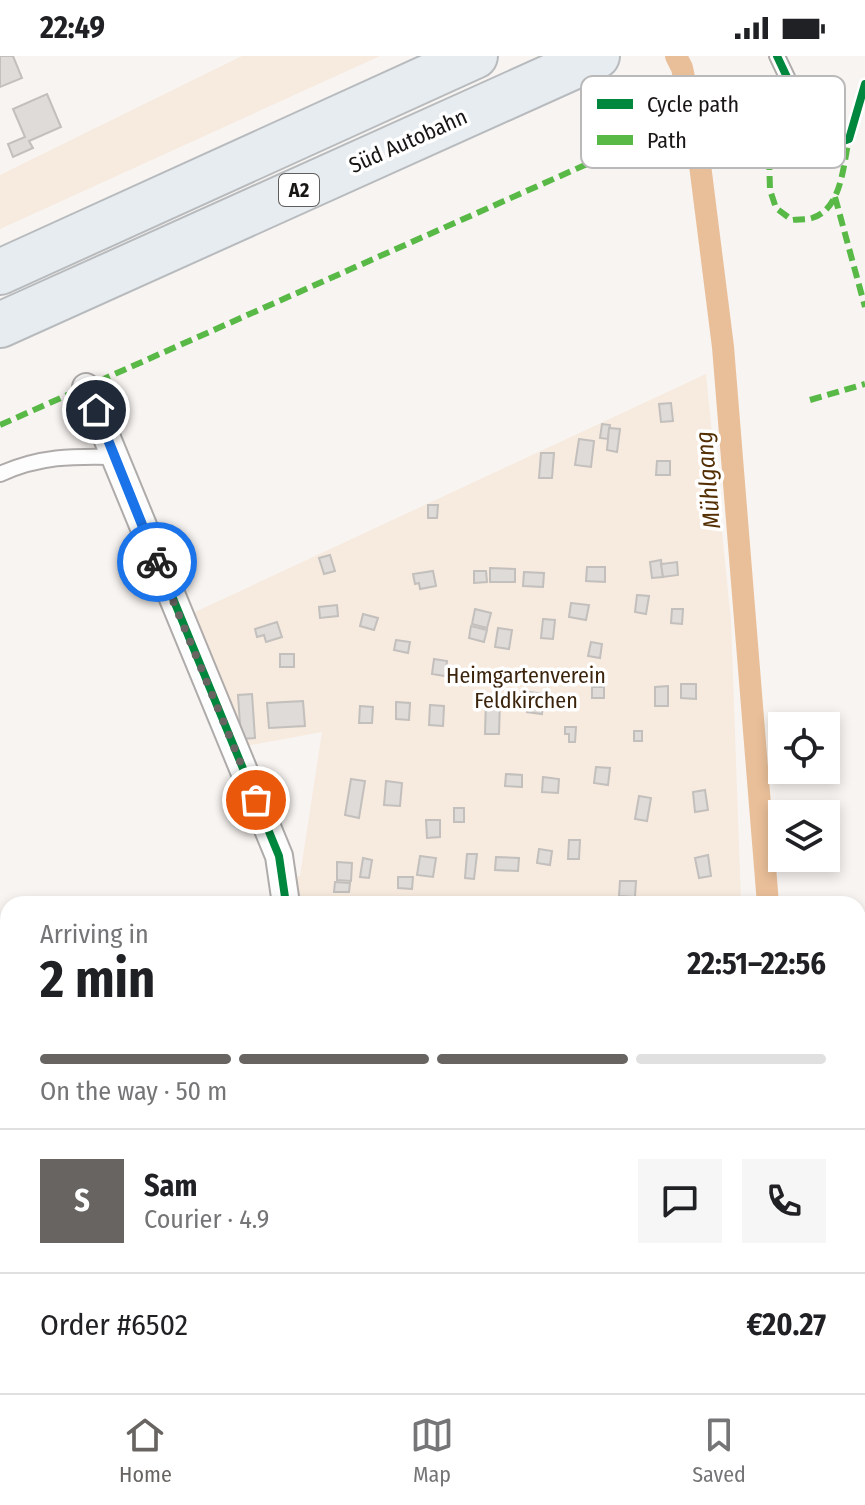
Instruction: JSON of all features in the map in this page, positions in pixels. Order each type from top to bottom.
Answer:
[{"type":"highway","name":"A2","points":[[0,272],[475,56]]},
{"type":"highway","name":"Süd Autobahn","points":[[0,325],[597,56]]},
{"type":"street","points":[[86,387],[279,856],[285,896]]},
{"type":"lane","points":[[777,56],[786,76]]},
{"type":"lane","points":[[0,474],[26,462],[64,456],[115,457]]},
{"type":"green space","points":[[242,56],[380,56],[0,229],[0,175]]},
{"type":"green space","name":"Heimgartenverein Feldkirchen","points":[[706,374],[731,621],[741,896],[292,896],[290,877],[300,876],[322,732],[240,747],[193,613]]},
{"type":"building","points":[[0,56],[13,56],[22,78],[0,87]]},
{"type":"building","points":[[47,94],[61,127],[29,141],[33,148],[13,157],[8,144],[25,137],[13,109]]},
{"type":"building","points":[[671,403],[673,421],[661,422],[659,404]]},
{"type":"building","points":[[602,424],[610,425],[608,439],[600,438]]},
{"type":"building","points":[[609,428],[620,429],[617,452],[607,450]]},
{"type":"building","points":[[579,439],[594,441],[591,467],[575,465]]},
{"type":"building","points":[[541,453],[554,453],[552,478],[539,478]]},
{"type":"building","points":[[657,461],[670,461],[670,475],[656,475]]},
{"type":"building","points":[[428,505],[438,505],[437,518],[428,518]]},
{"type":"building","points":[[330,555],[335,571],[324,574],[319,558]]},
{"type":"building","points":[[661,560],[663,577],[652,578],[650,562]]},
{"type":"building","points":[[677,562],[678,575],[663,577],[661,564]]},
{"type":"building","points":[[587,567],[605,567],[605,582],[586,581]]},
{"type":"building","points":[[490,568],[515,569],[515,582],[490,582]]},
{"type":"building","points":[[433,571],[436,586],[420,589],[419,583],[415,584],[413,574]]},
{"type":"building","points":[[474,571],[486,571],[487,582],[474,583]]},
{"type":"building","points":[[524,572],[544,573],[543,587],[523,586]]},
{"type":"building","points":[[637,595],[649,596],[646,614],[635,612]]},
{"type":"building","points":[[571,603],[589,605],[586,620],[569,617]]},
{"type":"building","points":[[337,605],[338,616],[320,618],[319,607]]},
{"type":"building","points":[[475,609],[491,613],[487,628],[472,624]]},
{"type":"building","points":[[672,609],[683,609],[682,624],[671,623]]},
{"type":"building","points":[[363,614],[378,618],[374,630],[360,626]]},
{"type":"building","points":[[543,619],[555,620],[553,639],[541,638]]},
{"type":"building","points":[[277,622],[282,637],[266,642],[264,635],[257,637],[255,629]]},
{"type":"building","points":[[471,626],[487,630],[484,642],[469,638]]},
{"type":"building","points":[[498,628],[512,630],[509,649],[495,647]]},
{"type":"building","points":[[396,640],[410,642],[408,653],[394,650]]},
{"type":"building","points":[[591,642],[602,644],[600,658],[588,656]]},
{"type":"building","points":[[280,654],[294,654],[294,667],[280,667]]},
{"type":"building","points":[[434,659],[447,661],[445,676],[432,674]]},
{"type":"building","points":[[681,684],[696,684],[696,699],[681,698]]},
{"type":"building","points":[[668,686],[668,706],[655,706],[655,687]]},
{"type":"building","points":[[592,687],[604,687],[604,698],[592,698]]},
{"type":"building","points":[[523,691],[544,694],[542,714],[527,712],[527,708],[522,707]]},
{"type":"building","points":[[252,694],[255,738],[241,739],[238,695]]},
{"type":"building","points":[[486,699],[500,700],[499,734],[485,734]]},
{"type":"building","points":[[303,701],[305,726],[269,728],[267,703]]},
{"type":"building","points":[[396,702],[410,703],[409,720],[396,719]]},
{"type":"building","points":[[430,705],[444,706],[443,726],[429,725]]},
{"type":"building","points":[[360,706],[373,707],[372,723],[359,723]]},
{"type":"building","points":[[565,727],[576,727],[575,742],[569,742]]},
{"type":"building","points":[[634,731],[642,731],[642,741],[634,741]]},
{"type":"building","points":[[596,767],[610,768],[608,785],[594,783]]},
{"type":"building","points":[[506,774],[522,775],[522,787],[505,786]]},
{"type":"building","points":[[543,777],[559,779],[558,793],[542,792]]},
{"type":"building","points":[[351,779],[365,781],[359,818],[345,815]]},
{"type":"building","points":[[386,781],[402,783],[400,806],[384,805]]},
{"type":"building","points":[[705,790],[708,810],[695,812],[693,792]]},
{"type":"building","points":[[639,796],[651,798],[647,821],[635,819]]},
{"type":"building","points":[[454,808],[464,808],[464,822],[454,822]]},
{"type":"building","points":[[426,820],[440,820],[440,837],[427,838]]},
{"type":"building","points":[[569,840],[580,840],[579,859],[568,859]]},
{"type":"building","points":[[539,849],[552,851],[550,865],[537,863]]},
{"type":"building","points":[[467,854],[477,854],[474,879],[465,878]]},
{"type":"building","points":[[708,855],[711,876],[699,878],[695,858]]},
{"type":"building","points":[[420,856],[436,858],[433,877],[417,875]]},
{"type":"building","points":[[496,857],[519,858],[518,871],[495,870]]},
{"type":"building","points":[[363,858],[372,860],[369,878],[360,877]]},
{"type":"building","points":[[337,862],[352,863],[351,881],[337,880]]},
{"type":"building","points":[[398,877],[413,877],[412,889],[398,888]]},
{"type":"building","points":[[620,881],[636,881],[635,896],[619,896]]},
{"type":"building","points":[[335,882],[350,883],[349,892],[334,892]]},
{"type":"waterway","name":"Mühlgang","points":[[676,56],[684,76]]},
{"type":"waterway","name":"Mühlgang","points":[[700,168],[723,347],[767,896]]},
{"type":"marked path","points":[[845,162],[849,139]]},
{"type":"marked path","points":[[0,425],[581,167]]},
{"type":"marked path","points":[[769,168],[770,190],[776,208],[792,220],[812,218],[830,206],[844,168]]},
{"type":"marked path","points":[[835,197],[865,307]]},
{"type":"marked path","points":[[810,400],[865,384]]},
{"type":"cycle path","points":[[777,56],[786,76]]},
{"type":"cycle path","points":[[845,140],[849,139],[865,84]]},
{"type":"cycle path","points":[[86,387],[279,856],[285,896]]},
{"type":"way so far","points":[[157,562],[256,800]]},
{"type":"route","points":[[96,410],[157,562]]}]
